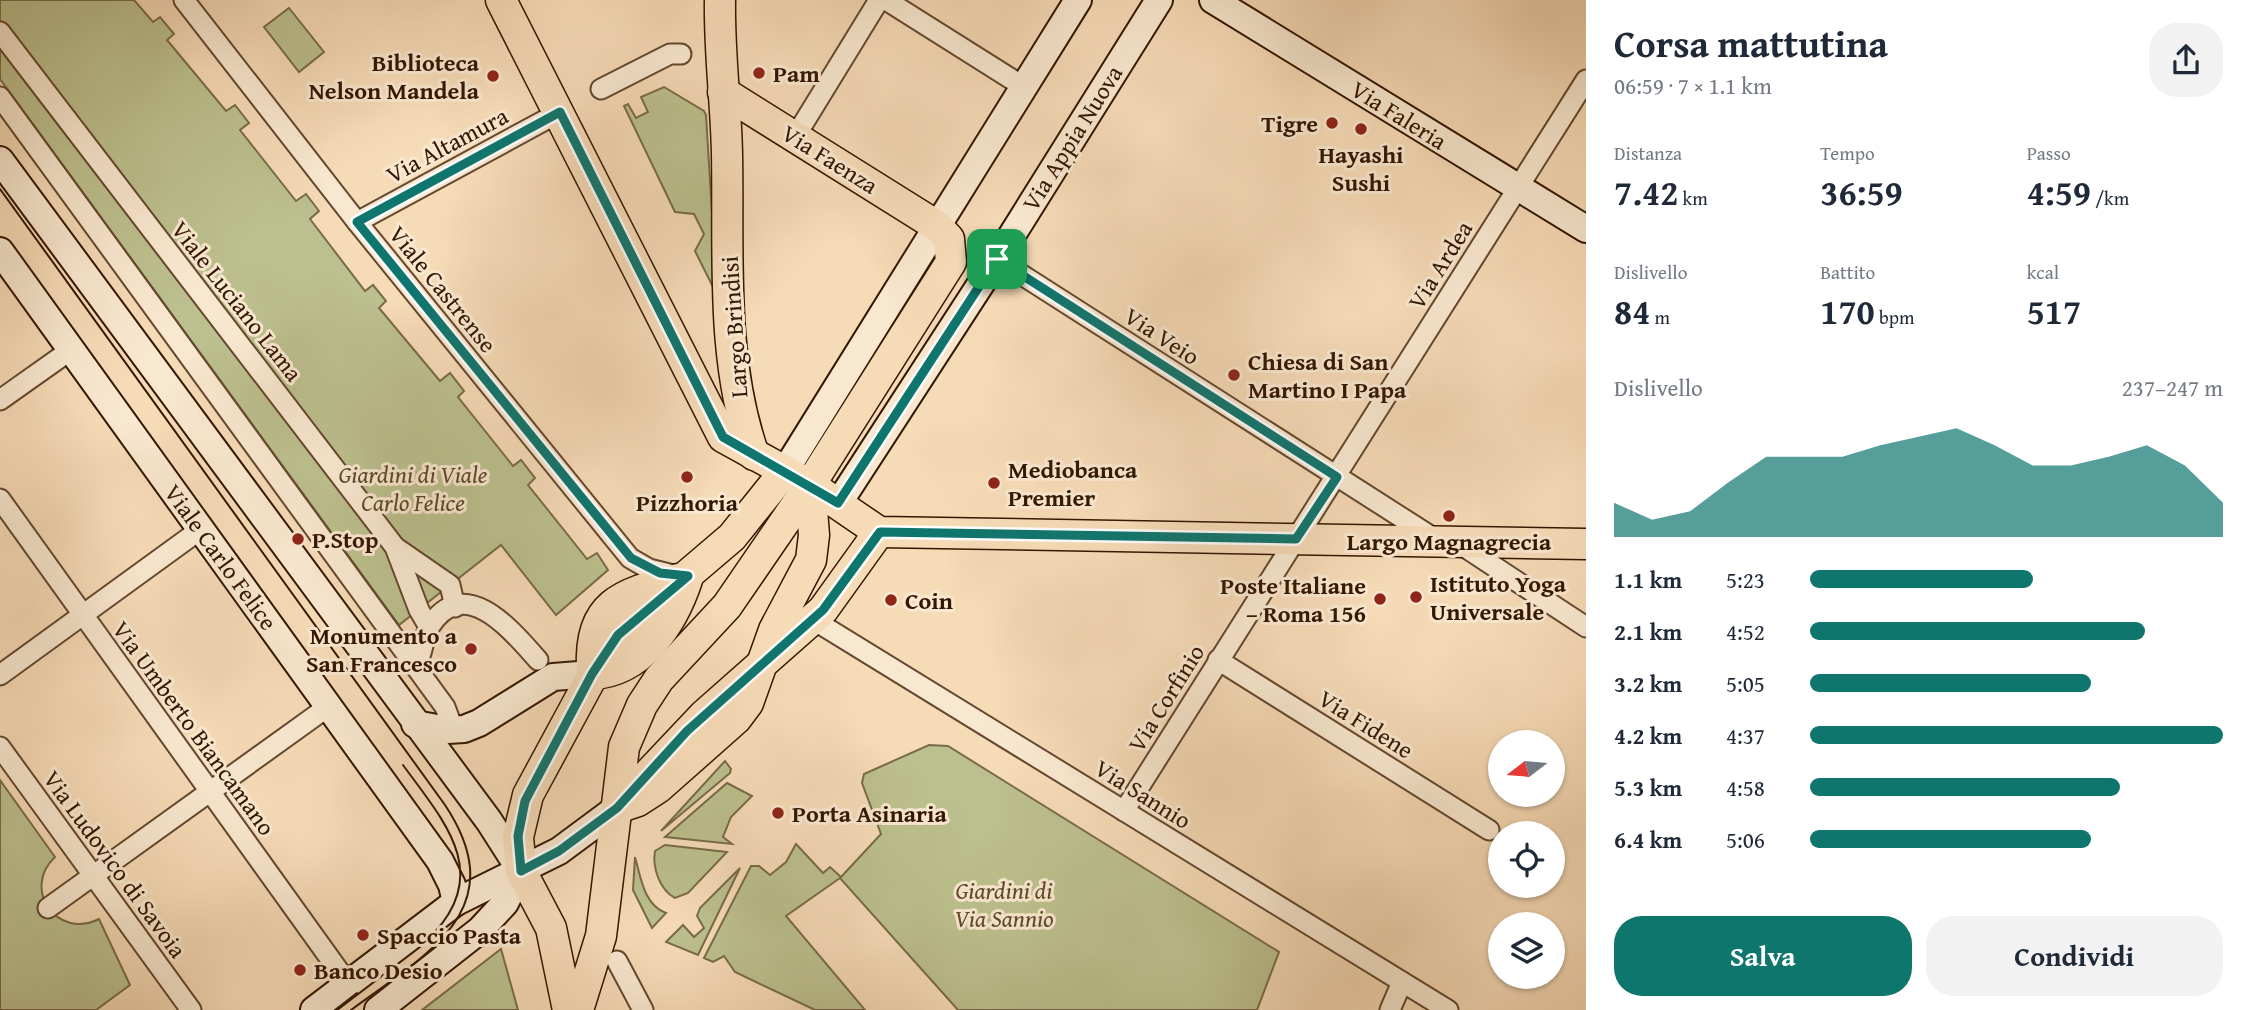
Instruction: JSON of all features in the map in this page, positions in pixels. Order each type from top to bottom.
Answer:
[{"type":"main road","name":"Largo Brindisi","points":[[501,0],[560,112],[711,418],[729,443],[754,455]]},
{"type":"main road","name":"Largo Brindisi","points":[[720,0],[727,143],[731,354],[739,407],[754,455]]},
{"type":"main road","points":[[578,1010],[599,946],[624,747],[642,705],[659,678],[720,616],[798,478],[948,271],[952,258],[950,243],[937,226],[1078,0]]},
{"type":"main road","name":"Via Appia Nuova","points":[[838,503],[997,259],[1159,0]]},
{"type":"main road","name":"Via Faleria","points":[[1213,0],[1586,229]]},
{"type":"main road","name":"Via Faenza","points":[[723,92],[937,226]]},
{"type":"main road","points":[[0,160],[489,821],[521,871],[551,928],[568,1010]]},
{"type":"main road","name":"Viale Carlo Felice","points":[[0,251],[440,861],[456,902]]},
{"type":"main road","points":[[754,455],[798,478],[880,532],[1573,543]]},
{"type":"main road","points":[[377,1010],[480,930],[505,903],[521,871],[518,836],[525,801],[608,647],[630,624],[798,478]]},
{"type":"main road","points":[[617,808],[658,788],[736,719],[751,697],[774,630],[811,560],[814,523],[798,478]]},
{"type":"main road","points":[[814,523],[838,503]]},
{"type":"main road","points":[[314,1010],[456,902],[559,851],[617,808],[704,715],[812,619],[841,588],[880,532]]},
{"type":"main road","points":[[415,724],[448,730],[471,727],[553,677],[606,672],[628,662],[657,638],[675,612],[688,576]]},
{"type":"main road","points":[[592,674],[595,633],[612,603],[635,590],[688,576]]},
{"type":"street","name":"Viale Castrense","points":[[184,0],[357,222],[631,558],[660,573],[688,576]]},
{"type":"street","points":[[795,137],[879,0]]},
{"type":"street","points":[[886,0],[1024,87]]},
{"type":"street","name":"Viale Luciano Lama","points":[[0,32],[395,547],[419,610],[429,627]]},
{"type":"street","points":[[601,89],[670,54],[681,54]]},
{"type":"street","name":"Via Ardea","points":[[1337,477],[1586,80]]},
{"type":"street","points":[[0,97],[445,707],[451,723]]},
{"type":"street","name":"Via Altamura","points":[[357,222],[560,112]]},
{"type":"street","name":"Via Veio","points":[[997,259],[1337,477]]},
{"type":"street","points":[[0,400],[72,349]]},
{"type":"street","points":[[1296,539],[1337,477],[1586,627]]},
{"type":"street","name":"Via Umberto Biancamano","points":[[0,499],[349,985]]},
{"type":"street","points":[[0,675],[201,528]]},
{"type":"street","name":"Via Corfinio","points":[[1124,811],[1296,539]]},
{"type":"street","points":[[395,547],[450,585],[455,607]]},
{"type":"street","points":[[414,666],[420,660],[429,627],[441,613],[455,607],[485,608],[502,621],[538,660]]},
{"type":"street","name":"Via Sannio","points":[[812,619],[1448,1010]]},
{"type":"street","name":"Via Fidene","points":[[1218,660],[1488,829]]},
{"type":"street","points":[[48,908],[329,706]]},
{"type":"street","name":"Via Ludovico di Savoia","points":[[0,747],[191,1010]]},
{"type":"street","points":[[617,961],[643,1010]]},
{"type":"street","points":[[1390,1010],[1402,982]]},
{"type":"green space","name":"Giardini di Viale Carlo Felice","points":[[0,0],[134,0],[153,22],[160,17],[174,34],[167,40],[226,111],[235,105],[249,123],[240,130],[296,201],[306,194],[319,211],[310,219],[365,291],[373,285],[386,301],[379,308],[440,381],[450,373],[464,391],[458,397],[513,466],[521,460],[535,478],[528,485],[587,559],[597,553],[608,570],[556,615],[501,545],[399,625],[0,79]]},
{"type":"green space","points":[[289,8],[324,52],[299,72],[264,27]]},
{"type":"green space","points":[[664,87],[704,111],[706,115],[717,295],[695,251],[704,234],[694,214],[675,212],[624,106],[628,104],[636,118],[648,112],[641,97]]},
{"type":"green space","name":"Giardini di Via Sannio","points":[[929,745],[948,746],[1279,952],[1257,1010],[958,1010],[840,878],[786,916],[865,1010],[815,1010],[735,972],[724,956],[713,962],[704,958],[751,866],[759,866],[770,875],[786,862],[796,844],[823,873],[830,867],[841,877],[881,834],[862,783],[864,774]]},
{"type":"green space","points":[[725,761],[731,769],[730,773],[661,831]]},
{"type":"green space","points":[[0,780],[55,857],[45,870],[42,883],[48,908],[70,923],[84,924],[99,919],[130,985],[96,1010],[0,1010]]},
{"type":"green space","points":[[727,783],[752,796],[731,817],[723,837],[732,844],[665,837]]},
{"type":"green space","points":[[665,845],[727,852],[688,893],[675,898],[661,884],[655,864],[655,851]]},
{"type":"green space","points":[[635,857],[648,897],[666,913],[652,928],[633,890]]},
{"type":"green space","points":[[740,868],[698,955],[666,942],[683,925],[694,937],[704,928],[697,916],[700,908]]},
{"type":"green space","points":[[501,949],[518,1010],[422,1010]]},
{"type":"tram line","points":[[0,189],[445,805],[464,841],[470,873],[466,901],[453,925],[433,948],[408,969],[351,1010]]},
{"type":"tram line","points":[[403,765],[445,826],[455,846],[460,867],[459,888],[451,910],[434,933]]},
{"type":"tram line","points":[[335,1010],[357,993]]},
{"type":"place","name":"Pam","points":[[759,73]]},
{"type":"place","name":"Biblioteca Nelson Mandela","points":[[493,76]]},
{"type":"place","name":"Tigre","points":[[1332,123]]},
{"type":"place","name":"Hayashi Sushi","points":[[1361,129]]},
{"type":"place","name":"Chiesa di San Martino I Papa","points":[[1234,375]]},
{"type":"place","name":"Pizzhoria","points":[[687,477]]},
{"type":"place","name":"Mediobanca Premier","points":[[994,483]]},
{"type":"place","name":"Largo Magnagrecia","points":[[1449,516]]},
{"type":"place","name":"P.Stop","points":[[298,539]]},
{"type":"place","name":"Istituto Yoga Universale","points":[[1416,597]]},
{"type":"place","name":"Poste Italiane – Roma 156","points":[[1380,599]]},
{"type":"place","name":"Coin","points":[[891,600]]},
{"type":"place","name":"Monumento a San Francesco","points":[[471,649]]},
{"type":"place","name":"Porta Asinaria","points":[[778,813]]},
{"type":"place","name":"Spaccio Pasta","points":[[363,935]]},
{"type":"place","name":"Banco Desio","points":[[300,970]]},
{"type":"route","points":[[560,112],[711,418],[723,437],[729,443],[785,471],[838,503],[997,259],[1337,477],[1296,539],[880,532],[823,610],[687,731],[617,808],[559,851],[521,871],[518,836],[525,801],[592,674],[618,635],[688,576],[660,573],[631,558],[357,222],[560,112]]}]
